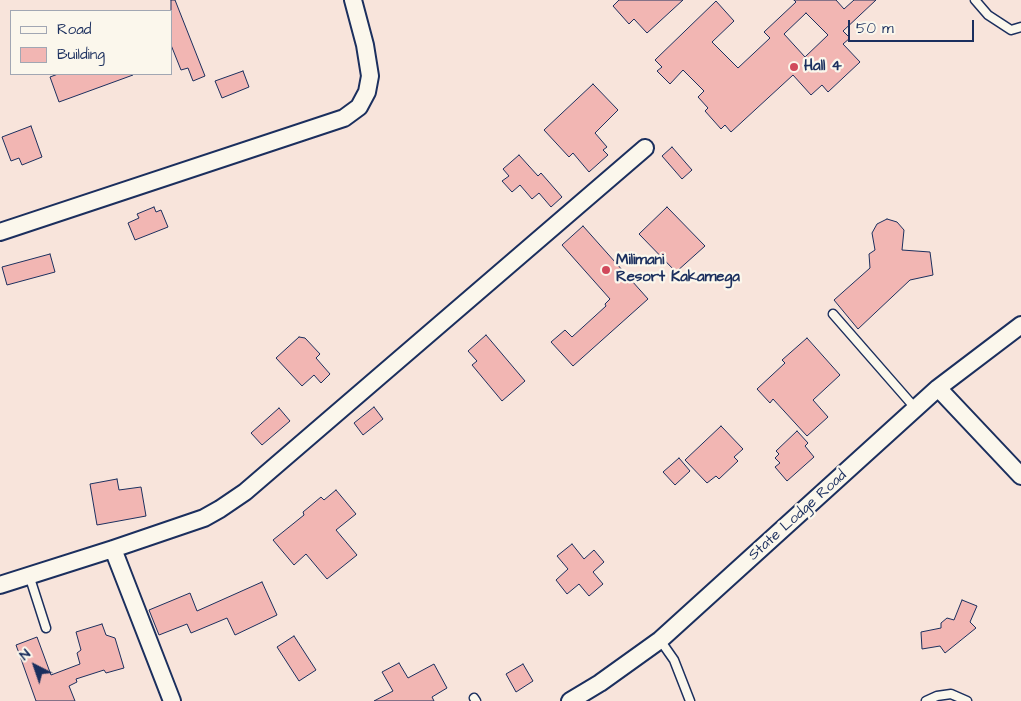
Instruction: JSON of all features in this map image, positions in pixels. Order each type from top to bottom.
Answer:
[{"type":"street","points":[[0,232],[344,118],[359,106],[367,92],[370,76],[365,45],[353,0]]},
{"type":"street","points":[[0,585],[204,518],[244,492],[646,148]]},
{"type":"street","name":"State Lodge Road","points":[[570,701],[600,683],[660,640],[938,388],[1021,325]]},
{"type":"street","points":[[938,388],[1021,476]]},
{"type":"street","points":[[113,549],[172,701]]},
{"type":"lane","points":[[975,0],[988,15],[1011,30],[1021,27]]},
{"type":"lane","points":[[833,314],[916,408]]},
{"type":"lane","points":[[29,575],[46,628]]},
{"type":"lane","points":[[660,640],[674,660],[690,701]]},
{"type":"lane","points":[[926,701],[937,696],[951,694],[968,701]]},
{"type":"building","points":[[171,0],[175,0],[205,76],[193,81],[188,68],[181,70],[172,48]]},
{"type":"building","points":[[619,0],[683,0],[647,33],[634,19],[629,24],[613,6]]},
{"type":"building","points":[[794,0],[836,0],[844,9],[854,0],[876,0],[843,31],[850,38],[843,44],[860,62],[828,92],[822,85],[811,95],[793,75],[731,132],[725,125],[721,129],[705,111],[708,108],[698,97],[704,91],[683,70],[670,84],[657,71],[662,67],[655,60],[716,1],[734,21],[712,42],[738,68],[770,38],[764,32],[796,2]],"holes":[[[806,13],[828,35],[805,57],[784,34]]]},
{"type":"building","points":[[243,71],[249,87],[222,98],[215,81]]},
{"type":"building","points":[[55,75],[133,75],[59,102],[50,77]]},
{"type":"building","points":[[593,84],[618,110],[595,133],[607,147],[603,150],[608,155],[589,172],[573,153],[569,157],[544,130]]},
{"type":"building","points":[[31,126],[42,157],[22,165],[19,158],[11,161],[2,137]]},
{"type":"building","points":[[672,147],[692,170],[682,179],[662,156]]},
{"type":"building","points":[[519,155],[538,176],[541,173],[562,197],[551,207],[539,193],[532,199],[520,185],[512,192],[502,181],[509,176],[503,169]]},
{"type":"building","points":[[154,207],[156,212],[161,210],[168,227],[135,240],[128,223],[139,218],[137,214]]},
{"type":"building","points":[[667,207],[705,246],[676,272],[639,234]]},
{"type":"building","points":[[887,219],[897,222],[904,230],[902,250],[930,252],[933,275],[910,280],[858,329],[834,300],[870,268],[869,254],[875,250],[872,233],[877,224]]},
{"type":"building","points":[[583,226],[648,299],[573,366],[551,342],[565,330],[572,337],[606,306],[605,304],[610,299],[562,245]]},
{"type":"building","points":[[50,254],[55,272],[7,285],[2,267]]},
{"type":"building","points":[[486,335],[525,381],[502,401],[472,365],[477,361],[468,351]]},
{"type":"building","points":[[299,337],[305,338],[320,354],[316,358],[330,374],[321,383],[314,375],[302,386],[276,358]]},
{"type":"building","points":[[807,338],[840,375],[813,400],[828,417],[807,436],[773,399],[770,403],[757,389],[785,363],[782,360]]},
{"type":"building","points":[[374,407],[383,419],[363,435],[354,423]]},
{"type":"building","points":[[279,408],[290,421],[262,445],[251,433]]},
{"type":"building","points":[[721,426],[743,449],[734,457],[738,461],[719,479],[716,476],[707,483],[685,460]]},
{"type":"building","points":[[797,431],[808,443],[805,446],[814,457],[787,481],[775,467],[780,463],[775,458],[779,454],[776,451]]},
{"type":"building","points":[[679,458],[690,471],[675,485],[663,472]]},
{"type":"building","points":[[117,479],[119,490],[141,487],[146,516],[97,525],[90,484]]},
{"type":"building","points":[[336,490],[356,514],[336,530],[357,555],[327,579],[306,554],[294,565],[273,540],[304,515],[303,512],[321,497],[324,500]]},
{"type":"building","points":[[572,544],[584,559],[594,550],[604,562],[593,572],[603,584],[589,596],[579,584],[567,594],[556,580],[568,569],[557,556]]},
{"type":"building","points":[[262,582],[277,615],[235,635],[227,618],[191,633],[187,624],[159,635],[149,610],[190,593],[197,611]]},
{"type":"building","points":[[962,600],[977,606],[970,622],[976,628],[945,653],[940,646],[922,649],[921,632],[941,628],[941,623],[947,618],[954,620]]},
{"type":"building","points":[[102,624],[106,635],[115,638],[124,668],[106,673],[104,670],[76,679],[77,682],[69,686],[75,701],[36,701],[16,645],[37,637],[51,675],[80,664],[77,653],[81,650],[76,632]]},
{"type":"building","points":[[294,636],[316,670],[299,681],[277,647]]},
{"type":"building","points":[[399,663],[408,678],[434,664],[447,688],[432,697],[434,701],[374,701],[393,691],[382,672]]},
{"type":"building","points":[[523,664],[533,681],[516,692],[506,674]]},
{"type":"place","name":"Hall 4","points":[[794,67]]},
{"type":"place","name":"Milimani Resort Kakamega","points":[[606,270]]}]
